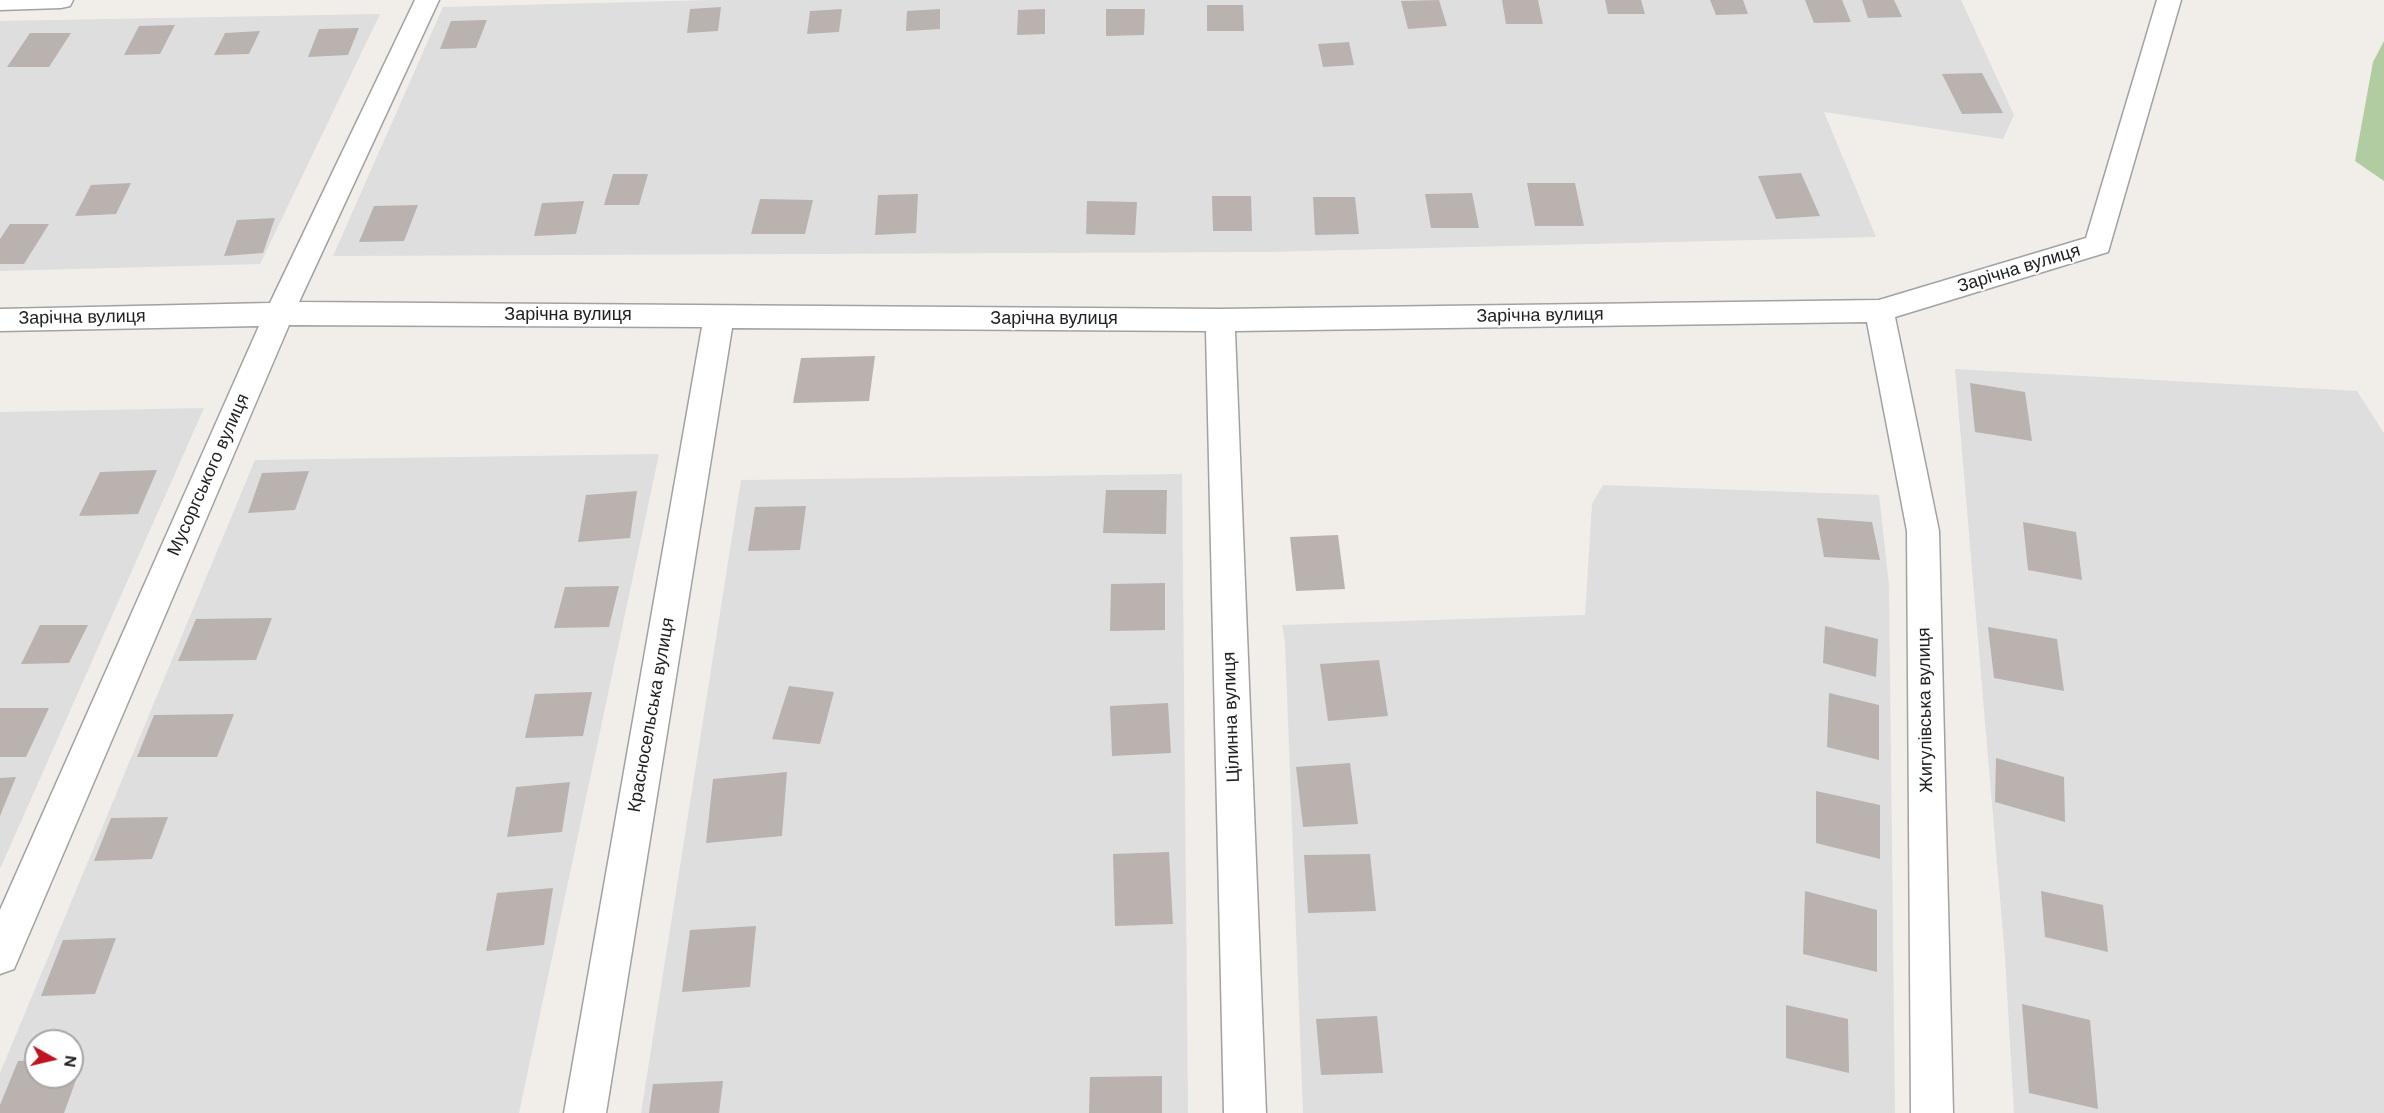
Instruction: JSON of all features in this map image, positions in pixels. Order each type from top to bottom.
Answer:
[{"type":"street","points":[[0,2],[61,0]]},
{"type":"street","name":"Мусоргського вулиця","points":[[0,955],[279,314],[427,0]]},
{"type":"street","name":"Зарічна вулиця","points":[[0,320],[279,314],[1220,320],[1879,311],[2098,245],[2169,0]]},
{"type":"street","name":"Жигулівська вулиця","points":[[1879,311],[1923,531],[1932,1113]]},
{"type":"street","name":"Красносельська вулиця","points":[[585,1113],[719,316]]},
{"type":"street","name":"Цілинна вулиця","points":[[1220,320],[1245,1113]]},
{"type":"shaded area","points":[[711,0],[1961,0],[2014,115],[2003,139],[1824,112],[1876,237],[1264,252],[333,256],[443,7]]},
{"type":"shaded area","points":[[380,14],[260,264],[0,271],[0,21]]},
{"type":"shaded area","points":[[1955,369],[2357,391],[2384,433],[2384,1113],[2014,1113],[2005,957]]},
{"type":"shaded area","points":[[204,408],[0,869],[0,412]]},
{"type":"shaded area","points":[[659,454],[519,1113],[0,1113],[0,1073],[255,460]]},
{"type":"shaded area","points":[[1182,474],[1188,1113],[641,1113],[741,480]]},
{"type":"shaded area","points":[[1603,485],[1879,495],[1889,585],[1895,1113],[1303,1113],[1285,642],[1282,625],[1585,615],[1592,504]]},
{"type":"green space","points":[[2384,41],[2384,181],[2355,161],[2373,62]]},
{"type":"building","points":[[1439,0],[1447,26],[1408,29],[1401,1]]},
{"type":"building","points":[[1502,0],[1538,0],[1543,24],[1506,24]]},
{"type":"building","points":[[1605,0],[1641,0],[1645,14],[1608,14]]},
{"type":"building","points":[[1710,0],[1743,0],[1748,14],[1716,15]]},
{"type":"building","points":[[1805,0],[1842,0],[1851,22],[1814,23]]},
{"type":"building","points":[[1862,0],[1894,0],[1902,17],[1868,18]]},
{"type":"building","points":[[1207,5],[1243,5],[1244,31],[1207,31]]},
{"type":"building","points":[[721,7],[718,31],[687,33],[690,9]]},
{"type":"building","points":[[842,9],[839,32],[807,34],[810,11]]},
{"type":"building","points":[[940,9],[940,29],[906,31],[907,11]]},
{"type":"building","points":[[1045,9],[1045,34],[1017,35],[1018,10]]},
{"type":"building","points":[[1106,9],[1145,9],[1144,35],[1106,36]]},
{"type":"building","points":[[487,20],[476,48],[440,49],[451,21]]},
{"type":"building","points":[[175,25],[160,54],[124,55],[139,26]]},
{"type":"building","points":[[359,28],[348,55],[308,57],[319,29]]},
{"type":"building","points":[[260,31],[249,54],[214,55],[225,33]]},
{"type":"building","points":[[30,33],[71,33],[49,67],[7,67]]},
{"type":"building","points":[[1349,42],[1354,65],[1323,67],[1318,44]]},
{"type":"building","points":[[1982,73],[2003,113],[1962,114],[1942,74]]},
{"type":"building","points":[[1801,173],[1820,216],[1776,219],[1758,176]]},
{"type":"building","points":[[613,174],[648,174],[639,205],[604,205]]},
{"type":"building","points":[[131,183],[116,214],[75,216],[91,185]]},
{"type":"building","points":[[1527,183],[1575,183],[1584,226],[1535,226]]},
{"type":"building","points":[[1472,193],[1479,228],[1431,228],[1425,194]]},
{"type":"building","points":[[918,194],[916,233],[875,235],[878,195]]},
{"type":"building","points":[[1212,196],[1251,196],[1252,231],[1213,231]]},
{"type":"building","points":[[1313,197],[1355,197],[1359,234],[1315,235]]},
{"type":"building","points":[[760,199],[813,200],[805,234],[751,234]]},
{"type":"building","points":[[584,201],[576,234],[534,236],[542,203]]},
{"type":"building","points":[[1087,201],[1137,202],[1135,235],[1086,234]]},
{"type":"building","points":[[418,205],[404,241],[359,242],[374,206]]},
{"type":"building","points":[[275,218],[263,253],[224,256],[237,220]]},
{"type":"building","points":[[10,224],[49,224],[24,264],[0,264],[0,239]]},
{"type":"building","points":[[875,356],[869,401],[793,403],[801,358]]},
{"type":"building","points":[[1970,383],[2025,392],[2032,441],[1975,432]]},
{"type":"building","points":[[157,470],[138,514],[79,516],[100,472]]},
{"type":"building","points":[[309,471],[295,510],[248,513],[262,473]]},
{"type":"building","points":[[1106,490],[1167,490],[1166,534],[1103,533]]},
{"type":"building","points":[[637,491],[630,538],[578,542],[586,495]]},
{"type":"building","points":[[806,506],[800,550],[748,551],[755,507]]},
{"type":"building","points":[[1817,518],[1872,522],[1880,560],[1824,557]]},
{"type":"building","points":[[2023,522],[2076,532],[2082,580],[2028,570]]},
{"type":"building","points":[[1338,535],[1345,589],[1296,591],[1290,537]]},
{"type":"building","points":[[1165,583],[1165,630],[1110,631],[1111,584]]},
{"type":"building","points":[[619,586],[609,627],[554,628],[565,587]]},
{"type":"building","points":[[272,618],[256,660],[178,661],[196,619]]},
{"type":"building","points":[[40,625],[88,625],[69,663],[21,664]]},
{"type":"building","points":[[1825,626],[1878,639],[1876,677],[1823,663]]},
{"type":"building","points":[[1988,627],[2057,639],[2064,691],[1994,678]]},
{"type":"building","points":[[1379,660],[1388,716],[1328,721],[1320,664]]},
{"type":"building","points":[[789,686],[834,692],[820,744],[772,739]]},
{"type":"building","points":[[592,692],[583,736],[525,738],[535,694]]},
{"type":"building","points":[[1829,693],[1879,705],[1879,760],[1827,747]]},
{"type":"building","points":[[1168,703],[1171,753],[1112,756],[1110,706]]},
{"type":"building","points":[[0,708],[49,708],[26,757],[0,757]]},
{"type":"building","points":[[234,714],[217,757],[137,757],[154,715]]},
{"type":"building","points":[[1996,758],[2064,777],[2065,822],[1995,802]]},
{"type":"building","points":[[1350,763],[1358,824],[1303,827],[1296,767]]},
{"type":"building","points":[[787,772],[782,836],[706,843],[713,779]]},
{"type":"building","points":[[16,777],[0,816],[0,778]]},
{"type":"building","points":[[570,782],[562,832],[507,837],[516,787]]},
{"type":"building","points":[[1816,791],[1880,805],[1880,859],[1816,843]]},
{"type":"building","points":[[168,817],[152,859],[94,861],[111,818]]},
{"type":"building","points":[[1169,852],[1173,924],[1115,926],[1113,854]]},
{"type":"building","points":[[1370,854],[1376,911],[1308,913],[1304,855]]},
{"type":"building","points":[[553,888],[544,945],[486,951],[497,893]]},
{"type":"building","points":[[1805,891],[1877,910],[1877,972],[1803,954]]},
{"type":"building","points":[[2041,891],[2103,905],[2108,952],[2045,937]]},
{"type":"building","points":[[756,926],[750,987],[682,992],[690,930]]},
{"type":"building","points":[[116,938],[95,994],[41,996],[63,940]]},
{"type":"building","points":[[2022,1004],[2090,1020],[2098,1109],[2029,1093]]},
{"type":"building","points":[[1786,1005],[1848,1019],[1849,1073],[1786,1058]]},
{"type":"building","points":[[1377,1016],[1383,1073],[1321,1075],[1316,1019]]},
{"type":"building","points":[[18,1061],[24,1061],[24,1089],[73,1089],[64,1113],[0,1113],[0,1105]]},
{"type":"building","points":[[1162,1076],[1162,1113],[1089,1113],[1090,1077]]},
{"type":"building","points":[[723,1081],[719,1113],[649,1113],[653,1084]]}]
